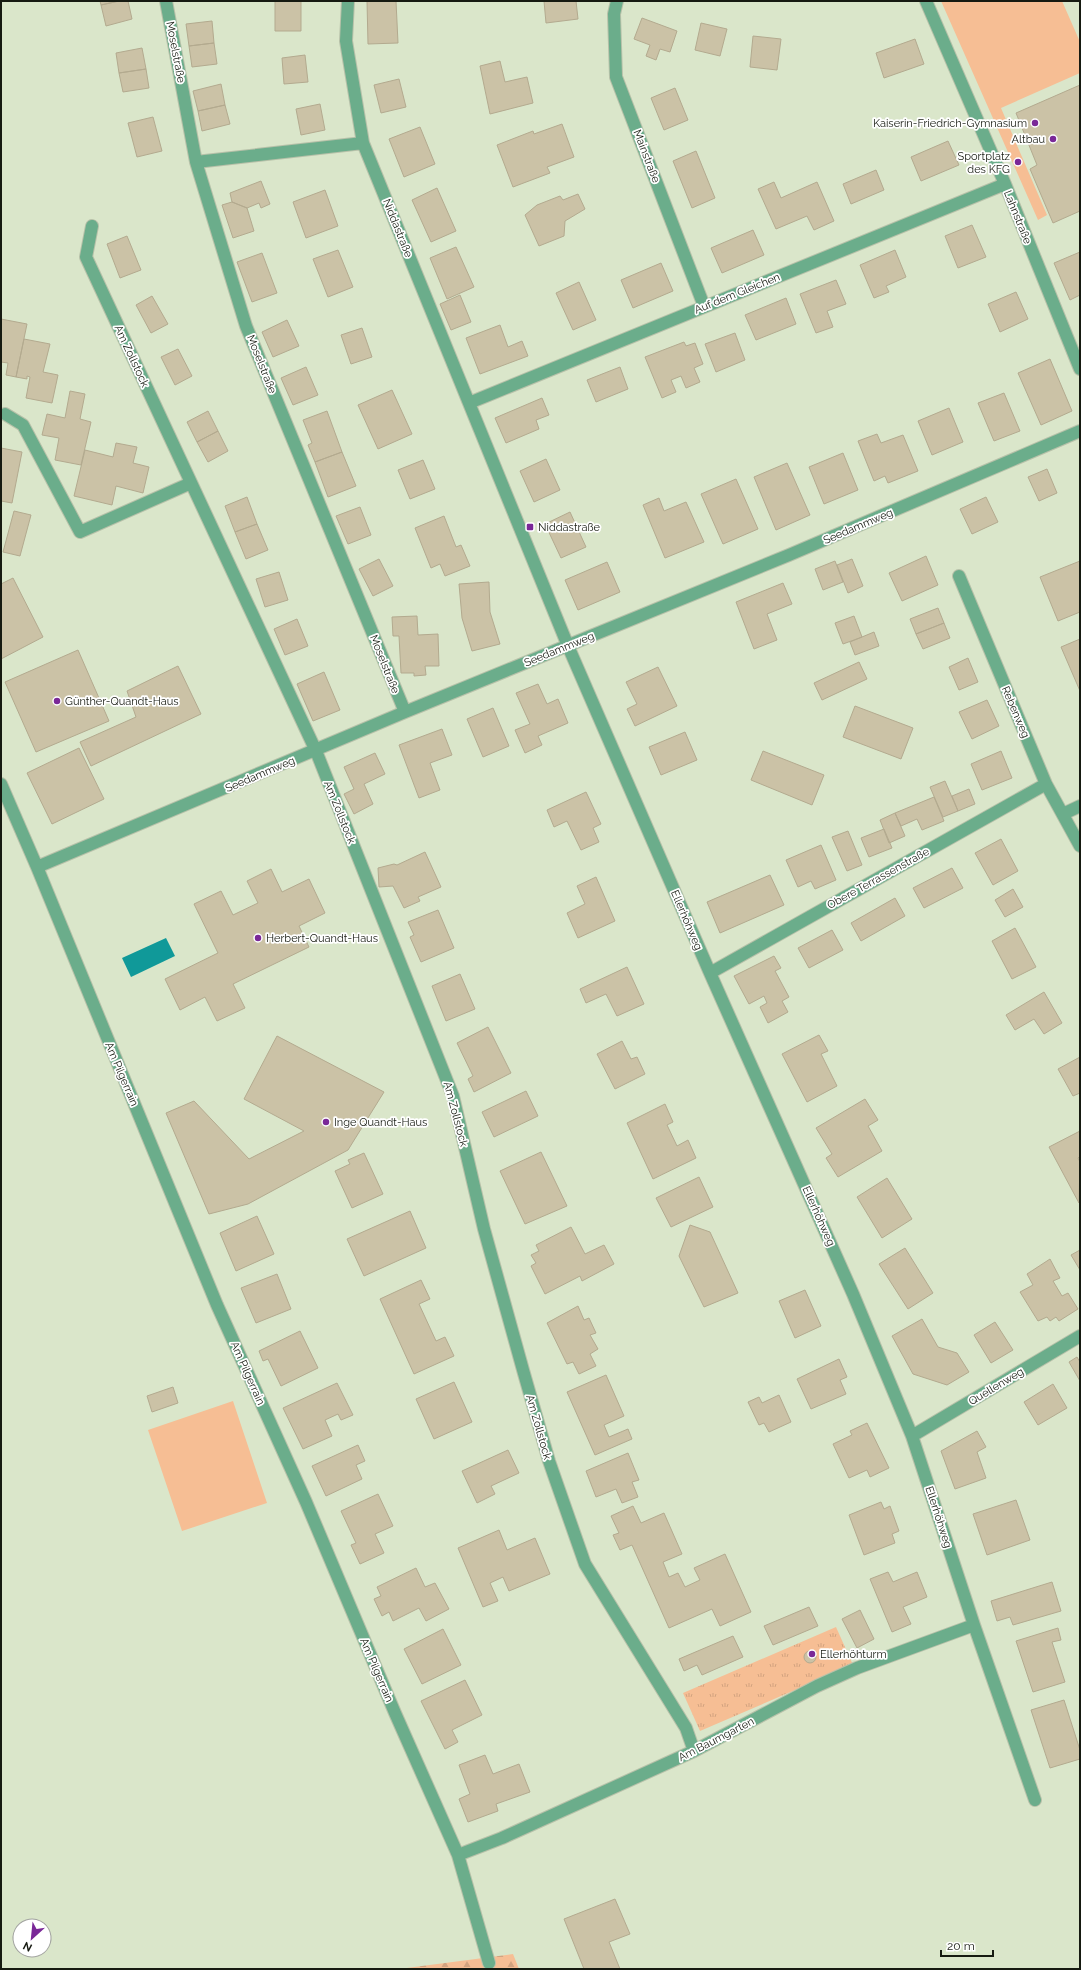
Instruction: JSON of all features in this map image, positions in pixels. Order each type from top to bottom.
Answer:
[{"type":"street","name":"Moselstraße","points":[[166,1],[196,162],[246,326],[405,712]]},
{"type":"street","name":"Niddastraße","points":[[348,1],[346,41],[363,143],[568,646]]},
{"type":"street","name":"Mainstraße","points":[[617,1],[614,14],[616,77],[704,306]]},
{"type":"street","name":"Lahnstraße","points":[[926,1],[1005,184],[1080,369]]},
{"type":"street","points":[[196,162],[363,143]]},
{"type":"street","name":"Auf dem Gleichen","points":[[469,403],[1005,184]]},
{"type":"street","name":"Am Zollstock","points":[[92,226],[86,257],[316,751],[453,1096],[484,1229],[548,1461],[585,1564],[686,1728],[694,1751]]},
{"type":"street","points":[[5,414],[23,425],[80,532],[191,483]]},
{"type":"street","name":"Seedammweg","points":[[37,867],[316,751],[405,712],[789,556],[1080,431]]},
{"type":"street","name":"Rebenweg","points":[[959,576],[1046,784],[1080,846]]},
{"type":"street","name":"Ellerhöhweg","points":[[568,646],[710,972],[853,1294],[912,1436],[974,1625],[1035,1800]]},
{"type":"street","name":"Am Pilgerrain","points":[[1,784],[37,867],[217,1305],[306,1502],[395,1713],[458,1856],[489,1962]]},
{"type":"street","name":"Obere Terrassenstraße","points":[[710,972],[1046,784]]},
{"type":"street","points":[[1063,814],[1080,806]]},
{"type":"street","name":"Quellenweg","points":[[912,1436],[1080,1336]]},
{"type":"street","name":"Am Baumgarten","points":[[458,1856],[502,1838],[694,1751],[817,1686],[850,1671],[974,1625]]},
{"type":"green space","name":"Sportplatz des KFG","points":[[941,1],[1062,1],[1080,42],[1080,73],[1001,108],[1047,215],[1038,220]]},
{"type":"green space","points":[[233,1401],[267,1503],[182,1531],[148,1430]]},
{"type":"green space","points":[[836,1627],[853,1665],[700,1731],[683,1693]]},
{"type":"green space","points":[[513,1954],[519,1969],[399,1969]]},
{"type":"water","points":[[166,938],[175,956],[131,977],[122,958]]},
{"type":"building","points":[[100,1],[119,1],[101,5]]},
{"type":"building","points":[[119,1],[128,1],[132,19],[106,26],[101,5]]},
{"type":"building","points":[[275,1],[301,1],[301,31],[275,31]]},
{"type":"building","points":[[367,1],[396,1],[398,43],[368,44]]},
{"type":"building","points":[[544,1],[576,1],[578,19],[546,23]]},
{"type":"building","points":[[642,18],[677,31],[670,52],[660,49],[656,60],[646,56],[650,45],[634,39]]},
{"type":"building","points":[[212,21],[214,43],[189,46],[186,24]]},
{"type":"building","points":[[701,23],[727,29],[720,56],[695,50]]},
{"type":"building","points":[[753,36],[781,39],[777,70],[750,67]]},
{"type":"building","points":[[915,39],[924,64],[884,78],[876,53]]},
{"type":"building","points":[[214,43],[217,64],[192,67],[189,46]]},
{"type":"building","points":[[142,48],[146,69],[119,73],[116,53]]},
{"type":"building","points":[[305,55],[308,82],[284,84],[282,58]]},
{"type":"building","points":[[500,61],[505,82],[527,77],[533,103],[490,114],[480,66]]},
{"type":"building","points":[[146,69],[149,88],[123,92],[119,73]]},
{"type":"building","points":[[399,79],[406,107],[381,113],[374,85]]},
{"type":"building","points":[[221,84],[225,105],[198,111],[193,91]]},
{"type":"building","name":"Altbau","points":[[1080,85],[1080,211],[1053,223],[1030,169],[1037,165],[1016,113]]},
{"type":"building","points":[[675,88],[688,120],[664,130],[651,98]]},
{"type":"building","points":[[320,104],[325,130],[301,135],[296,109]]},
{"type":"building","points":[[225,105],[230,124],[202,131],[198,111]]},
{"type":"building","points":[[153,117],[162,151],[137,157],[128,123]]},
{"type":"building","points":[[562,124],[574,157],[547,167],[550,173],[513,187],[497,145],[533,131],[534,134]]},
{"type":"building","points":[[420,127],[435,164],[404,177],[389,139]]},
{"type":"building","points":[[948,141],[959,165],[921,181],[911,157]]},
{"type":"building","points":[[696,151],[715,198],[692,208],[673,161]]},
{"type":"building","points":[[876,170],[884,190],[851,204],[843,184]]},
{"type":"building","points":[[261,181],[270,204],[261,208],[259,203],[247,208],[232,202],[230,193]]},
{"type":"building","points":[[774,182],[781,198],[817,182],[834,221],[814,230],[807,216],[776,229],[758,189]]},
{"type":"building","points":[[437,188],[456,231],[431,242],[412,200]]},
{"type":"building","points":[[325,190],[338,226],[306,238],[293,202]]},
{"type":"building","points":[[578,194],[585,209],[565,221],[564,236],[539,246],[525,215],[537,205],[560,196],[563,200]]},
{"type":"building","points":[[232,202],[247,208],[254,231],[233,238],[222,205]]},
{"type":"building","points":[[972,225],[986,257],[958,268],[945,236]]},
{"type":"building","points":[[753,230],[764,255],[722,273],[711,248]]},
{"type":"building","points":[[127,236],[141,270],[120,278],[107,244]]},
{"type":"building","points":[[456,247],[474,287],[447,299],[430,258]]},
{"type":"building","points":[[338,250],[353,287],[328,297],[313,259]]},
{"type":"building","points":[[895,250],[906,277],[886,286],[889,292],[874,298],[860,265]]},
{"type":"building","points":[[1080,252],[1080,295],[1070,300],[1054,263]]},
{"type":"building","points":[[262,253],[277,293],[252,302],[237,262]]},
{"type":"building","points":[[661,263],[673,291],[633,308],[621,280]]},
{"type":"building","points":[[836,280],[846,304],[827,311],[833,327],[816,333],[800,294]]},
{"type":"building","points":[[579,282],[596,320],[573,330],[556,293]]},
{"type":"building","points":[[1016,292],[1028,319],[1000,332],[988,304]]},
{"type":"building","points":[[460,295],[471,322],[451,330],[440,304]]},
{"type":"building","points":[[152,296],[168,324],[151,333],[136,305]]},
{"type":"building","points":[[786,298],[796,324],[756,340],[745,315]]},
{"type":"building","points":[[1,319],[27,324],[16,377],[6,375],[8,363],[1,362]]},
{"type":"building","points":[[287,320],[299,346],[273,357],[262,332]]},
{"type":"building","points":[[500,325],[508,347],[522,341],[528,356],[480,374],[466,338]]},
{"type":"building","points":[[362,328],[372,357],[351,364],[341,335]]},
{"type":"building","points":[[735,333],[745,360],[716,372],[705,344]]},
{"type":"building","points":[[24,339],[50,344],[43,372],[58,375],[52,403],[26,398],[30,377],[27,376],[27,379],[16,377]]},
{"type":"building","points":[[684,342],[686,346],[695,343],[703,364],[694,368],[700,382],[686,388],[681,376],[671,380],[676,392],[662,398],[645,357]]},
{"type":"building","points":[[178,349],[192,376],[175,385],[161,357]]},
{"type":"building","points":[[1050,359],[1072,411],[1041,425],[1018,373]]},
{"type":"building","points":[[306,367],[318,395],[293,405],[281,378]]},
{"type":"building","points":[[620,367],[628,389],[596,402],[587,380]]},
{"type":"building","points":[[392,390],[412,434],[378,449],[358,405]]},
{"type":"building","points":[[70,391],[85,394],[80,419],[91,422],[81,465],[55,460],[59,438],[42,435],[47,414],[65,418]]},
{"type":"building","points":[[1004,393],[1020,431],[994,441],[978,403]]},
{"type":"building","points":[[542,398],[549,415],[536,420],[539,429],[506,443],[495,418]]},
{"type":"building","points":[[949,408],[963,442],[932,455],[918,421]]},
{"type":"building","points":[[208,411],[218,431],[197,442],[187,422]]},
{"type":"building","points":[[327,411],[342,452],[315,462],[308,445],[312,443],[303,420]]},
{"type":"building","points":[[218,431],[228,451],[208,462],[197,442]]},
{"type":"building","points":[[877,434],[881,443],[903,435],[918,471],[888,483],[885,476],[874,481],[858,441]]},
{"type":"building","points":[[116,443],[137,447],[133,463],[149,467],[143,493],[116,486],[112,505],[74,496],[85,450],[113,457]]},
{"type":"building","points":[[1,448],[22,452],[12,503],[1,501]]},
{"type":"building","points":[[342,452],[356,486],[328,497],[315,462]]},
{"type":"building","points":[[843,453],[858,490],[824,504],[809,467]]},
{"type":"building","points":[[546,459],[560,490],[534,502],[520,471]]},
{"type":"building","points":[[423,460],[435,489],[410,499],[398,470]]},
{"type":"building","points":[[787,463],[810,515],[776,530],[754,477]]},
{"type":"building","points":[[1047,469],[1057,493],[1039,501],[1028,477]]},
{"type":"building","points":[[736,479],[758,529],[723,544],[701,494]]},
{"type":"building","points":[[247,497],[257,524],[235,532],[225,506]]},
{"type":"building","points":[[986,497],[998,522],[972,534],[960,509]]},
{"type":"building","points":[[659,498],[664,511],[686,502],[704,542],[665,558],[643,505]]},
{"type":"building","points":[[360,507],[371,535],[348,544],[336,516]]},
{"type":"building","points":[[14,511],[31,515],[20,556],[3,552]]},
{"type":"building","points":[[570,512],[586,547],[561,558],[545,524]]},
{"type":"building","points":[[444,516],[456,547],[461,545],[470,566],[445,576],[440,564],[431,568],[415,528]]},
{"type":"building","points":[[257,524],[268,550],[246,559],[235,532]]},
{"type":"building","points":[[926,556],[938,585],[902,601],[889,573]]},
{"type":"building","points":[[379,559],[393,586],[373,596],[359,569]]},
{"type":"building","points":[[852,559],[863,586],[848,593],[837,565]]},
{"type":"building","points":[[835,561],[843,582],[823,590],[815,569]]},
{"type":"building","points":[[1080,561],[1080,612],[1058,621],[1040,577]]},
{"type":"building","points":[[607,562],[620,592],[578,610],[565,580]]},
{"type":"building","points":[[279,572],[288,600],[265,607],[256,579]]},
{"type":"building","points":[[13,578],[43,637],[1,659],[1,584]]},
{"type":"building","points":[[489,582],[490,612],[500,644],[472,651],[462,618],[459,584]]},
{"type":"building","points":[[783,583],[792,604],[767,614],[777,640],[754,649],[736,602]]},
{"type":"building","points":[[938,608],[944,623],[916,634],[910,619]]},
{"type":"building","points":[[417,616],[418,635],[438,634],[439,666],[425,666],[426,675],[414,676],[414,673],[401,673],[399,636],[393,636],[392,617]]},
{"type":"building","points":[[854,616],[862,637],[843,644],[835,623]]},
{"type":"building","points":[[297,619],[308,646],[285,655],[274,629]]},
{"type":"building","points":[[944,623],[950,638],[923,649],[916,634]]},
{"type":"building","points":[[874,632],[879,646],[855,655],[850,642]]},
{"type":"building","points":[[1080,639],[1080,691],[1061,647]]},
{"type":"building","name":"Günther-Quandt-Haus","points":[[78,650],[109,721],[36,752],[5,682]]},
{"type":"building","points":[[968,658],[978,682],[959,690],[949,667]]},
{"type":"building","points":[[859,662],[867,679],[822,700],[814,683]]},
{"type":"building","name":"Günther-Quandt-Haus","points":[[178,666],[201,714],[91,766],[80,742],[136,717],[127,691]]},
{"type":"building","points":[[658,667],[677,706],[635,726],[627,709],[637,704],[626,682]]},
{"type":"building","points":[[324,672],[340,710],[313,721],[297,684]]},
{"type":"building","points":[[538,684],[547,704],[558,699],[568,723],[538,736],[542,745],[525,753],[515,730],[530,724],[516,693]]},
{"type":"building","points":[[987,700],[999,726],[972,739],[959,712]]},
{"type":"building","points":[[855,706],[913,728],[901,759],[843,737]]},
{"type":"building","points":[[493,708],[509,746],[483,757],[467,719]]},
{"type":"building","points":[[442,729],[452,755],[430,763],[440,790],[419,798],[399,745]]},
{"type":"building","points":[[685,732],[697,760],[661,775],[649,747]]},
{"type":"building","points":[[79,748],[104,799],[52,824],[27,773]]},
{"type":"building","points":[[763,751],[824,775],[812,805],[751,780]]},
{"type":"building","points":[[1001,751],[1012,778],[982,790],[971,764]]},
{"type":"building","points":[[375,753],[385,774],[364,784],[373,804],[354,814],[344,794],[354,789],[344,767]]},
{"type":"building","points":[[945,781],[958,811],[943,817],[930,787]]},
{"type":"building","points":[[969,789],[975,804],[958,811],[952,796]]},
{"type":"building","points":[[586,792],[601,824],[593,828],[599,842],[581,850],[567,821],[554,827],[547,810]]},
{"type":"building","points":[[934,797],[944,821],[922,830],[917,819],[901,826],[895,813]]},
{"type":"building","points":[[895,813],[905,836],[889,843],[880,820]]},
{"type":"building","points":[[884,829],[892,848],[869,857],[861,838]]},
{"type":"building","points":[[848,831],[862,865],[847,871],[832,837]]},
{"type":"building","points":[[1001,839],[1018,871],[993,885],[975,853]]},
{"type":"building","points":[[821,845],[836,880],[815,889],[811,881],[798,887],[786,860]]},
{"type":"building","points":[[425,852],[441,887],[418,897],[420,901],[404,908],[393,886],[379,887],[378,868],[394,864],[397,865]]},
{"type":"building","points":[[952,868],[963,888],[924,908],[913,888]]},
{"type":"building","name":"Herbert-Quandt-Haus","points":[[271,869],[282,892],[309,879],[325,913],[299,926],[309,947],[233,984],[245,1008],[217,1021],[205,997],[180,1010],[165,979],[218,953],[194,904],[221,891],[233,915],[258,903],[247,881]]},
{"type":"building","points":[[770,875],[784,905],[720,933],[707,902]]},
{"type":"building","points":[[596,877],[615,921],[578,938],[567,913],[585,904],[577,886]]},
{"type":"building","points":[[1013,889],[1023,907],[1005,917],[995,900]]},
{"type":"building","points":[[895,898],[905,916],[861,941],[851,923]]},
{"type":"building","points":[[438,910],[454,948],[421,962],[410,937],[414,935],[408,922]]},
{"type":"building","points":[[1015,928],[1036,967],[1012,979],[992,941]]},
{"type":"building","points":[[832,930],[843,950],[809,968],[798,948]]},
{"type":"building","points":[[774,956],[781,968],[775,971],[789,997],[782,1001],[788,1012],[768,1023],[760,1007],[767,1003],[764,996],[749,1004],[734,976]]},
{"type":"building","points":[[627,967],[644,1004],[617,1016],[606,994],[586,1003],[580,989]]},
{"type":"building","points":[[460,974],[475,1009],[446,1021],[432,986]]},
{"type":"building","points":[[1044,992],[1062,1023],[1044,1034],[1034,1019],[1015,1030],[1006,1015]]},
{"type":"building","points":[[488,1027],[511,1073],[474,1092],[468,1079],[473,1076],[457,1043]]},
{"type":"building","points":[[819,1035],[828,1051],[821,1054],[837,1086],[807,1102],[782,1054]]},
{"type":"building","name":"Inge Quandt-Haus","points":[[277,1036],[384,1092],[348,1150],[248,1204],[209,1214],[166,1113],[194,1101],[249,1159],[304,1131],[244,1099]]},
{"type":"building","points":[[622,1041],[631,1059],[637,1057],[645,1074],[615,1089],[597,1054]]},
{"type":"building","points":[[1080,1057],[1080,1093],[1073,1096],[1058,1069]]},
{"type":"building","points":[[526,1091],[538,1116],[494,1137],[482,1112]]},
{"type":"building","points":[[865,1099],[878,1120],[868,1126],[882,1151],[838,1177],[826,1158],[832,1154],[816,1128]]},
{"type":"building","points":[[665,1104],[673,1122],[667,1125],[677,1146],[688,1140],[696,1158],[653,1179],[627,1123]]},
{"type":"building","points":[[1080,1131],[1080,1156],[1078,1158],[1080,1162],[1079,1203],[1049,1147]]},
{"type":"building","points":[[541,1152],[567,1206],[525,1224],[500,1171]]},
{"type":"building","points":[[364,1153],[383,1194],[352,1208],[335,1171],[350,1164],[348,1160]]},
{"type":"building","points":[[699,1177],[713,1207],[671,1227],[656,1198]]},
{"type":"building","points":[[887,1178],[912,1219],[882,1238],[857,1197]]},
{"type":"building","points":[[410,1211],[426,1248],[364,1276],[347,1239]]},
{"type":"building","points":[[257,1216],[274,1254],[236,1271],[220,1233]]},
{"type":"building","points":[[690,1225],[710,1232],[738,1293],[704,1307],[679,1256]]},
{"type":"building","points":[[571,1227],[585,1254],[604,1245],[614,1264],[582,1281],[580,1276],[545,1294],[531,1266],[536,1263],[531,1255],[539,1251],[536,1245]]},
{"type":"building","points":[[905,1248],[933,1293],[908,1309],[879,1264]]},
{"type":"building","points":[[1080,1250],[1080,1270],[1071,1255]]},
{"type":"building","points":[[1050,1259],[1060,1278],[1053,1281],[1062,1296],[1068,1293],[1078,1309],[1059,1321],[1056,1317],[1050,1321],[1047,1317],[1038,1321],[1020,1292],[1033,1285],[1027,1274]]},
{"type":"building","points":[[277,1274],[291,1309],[256,1323],[241,1288]]},
{"type":"building","points":[[421,1280],[430,1299],[419,1304],[436,1341],[445,1337],[454,1356],[414,1374],[380,1299]]},
{"type":"building","points":[[805,1290],[821,1326],[795,1338],[779,1301]]},
{"type":"building","points":[[578,1306],[584,1320],[589,1318],[596,1333],[590,1335],[598,1349],[590,1354],[596,1366],[579,1374],[573,1362],[567,1364],[547,1323]]},
{"type":"building","points":[[922,1319],[938,1347],[957,1353],[969,1372],[947,1385],[913,1374],[892,1336]]},
{"type":"building","points":[[995,1322],[1013,1350],[991,1363],[974,1335]]},
{"type":"building","points":[[300,1331],[318,1368],[281,1386],[268,1359],[263,1361],[259,1351]]},
{"type":"building","points":[[1077,1357],[1080,1362],[1080,1381],[1069,1362]]},
{"type":"building","points":[[839,1359],[847,1377],[840,1380],[846,1394],[811,1409],[797,1379]]},
{"type":"building","points":[[606,1375],[624,1416],[604,1425],[609,1437],[628,1429],[632,1439],[595,1455],[567,1392]]},
{"type":"building","points":[[454,1382],[472,1422],[434,1439],[416,1399]]},
{"type":"building","points":[[337,1383],[353,1415],[341,1420],[338,1414],[325,1420],[332,1436],[303,1449],[283,1408]]},
{"type":"building","points":[[1053,1384],[1067,1408],[1038,1425],[1024,1402]]},
{"type":"building","points":[[173,1387],[178,1403],[152,1412],[147,1396]]},
{"type":"building","points":[[779,1395],[791,1422],[769,1432],[764,1423],[759,1425],[748,1402],[759,1397],[762,1403]]},
{"type":"building","points":[[867,1423],[889,1468],[870,1477],[867,1470],[849,1478],[833,1444],[852,1435],[850,1431]]},
{"type":"building","points":[[977,1431],[986,1447],[977,1452],[986,1478],[955,1489],[941,1451]]},
{"type":"building","points":[[358,1445],[365,1461],[356,1465],[362,1479],[326,1496],[312,1466]]},
{"type":"building","points":[[508,1450],[519,1473],[491,1486],[495,1494],[477,1503],[462,1471]]},
{"type":"building","points":[[628,1453],[639,1480],[632,1482],[638,1497],[622,1503],[616,1489],[596,1497],[586,1471]]},
{"type":"building","points":[[378,1494],[393,1526],[375,1534],[384,1553],[360,1564],[351,1545],[356,1543],[341,1511]]},
{"type":"building","points":[[1016,1500],[1030,1540],[987,1555],[973,1514]]},
{"type":"building","points":[[881,1502],[884,1509],[890,1506],[899,1531],[892,1534],[895,1543],[864,1555],[849,1515]]},
{"type":"building","points":[[633,1506],[641,1523],[664,1513],[682,1554],[663,1562],[669,1577],[678,1573],[685,1587],[700,1580],[694,1568],[725,1554],[751,1612],[720,1626],[712,1609],[669,1628],[632,1545],[620,1550],[613,1535],[619,1533],[611,1516]]},
{"type":"building","points":[[499,1530],[507,1550],[535,1538],[550,1574],[509,1591],[503,1577],[490,1583],[498,1601],[483,1607],[458,1548]]},
{"type":"building","points":[[416,1568],[425,1587],[435,1583],[449,1609],[426,1621],[419,1608],[393,1621],[389,1612],[382,1616],[374,1599],[381,1596],[377,1587]]},
{"type":"building","points":[[888,1572],[893,1582],[917,1572],[927,1597],[903,1607],[911,1624],[892,1632],[870,1579]]},
{"type":"building","points":[[1052,1582],[1061,1611],[1013,1625],[1010,1617],[997,1621],[991,1601]]},
{"type":"building","points":[[809,1607],[818,1626],[773,1645],[764,1626]]},
{"type":"building","points":[[860,1610],[874,1639],[857,1648],[842,1619]]},
{"type":"building","points":[[1058,1628],[1061,1640],[1052,1642],[1065,1682],[1033,1692],[1016,1641]]},
{"type":"building","points":[[443,1629],[461,1665],[422,1684],[404,1649]]},
{"type":"building","points":[[733,1636],[743,1657],[702,1675],[697,1665],[684,1671],[679,1659]]},
{"type":"building","points":[[810,1651],[814,1653],[816,1657],[814,1661],[810,1663],[806,1661],[804,1657],[806,1653]]},
{"type":"building","points":[[465,1680],[482,1715],[452,1730],[458,1742],[445,1749],[421,1701]]},
{"type":"building","points":[[1064,1700],[1080,1750],[1080,1759],[1050,1768],[1031,1710]]},
{"type":"building","points":[[485,1755],[493,1774],[519,1764],[530,1792],[496,1804],[498,1811],[468,1822],[459,1799],[470,1794],[459,1765]]},
{"type":"building","points":[[615,1899],[630,1934],[609,1942],[620,1969],[584,1969],[564,1919]]},
{"type":"place","name":"Kaiserin-Friedrich-Gymnasium","points":[[1035,123]]},
{"type":"place","name":"Altbau","points":[[1053,139]]},
{"type":"place","name":"Sportplatz des KFG","points":[[1018,162]]},
{"type":"place","name":"Niddastraße","points":[[530,527]]},
{"type":"place","name":"Günther-Quandt-Haus","points":[[57,701]]},
{"type":"place","name":"Herbert-Quandt-Haus","points":[[258,938]]},
{"type":"place","name":"Inge Quandt-Haus","points":[[326,1122]]},
{"type":"place","name":"Ellerhöhturm","points":[[812,1654]]}]
